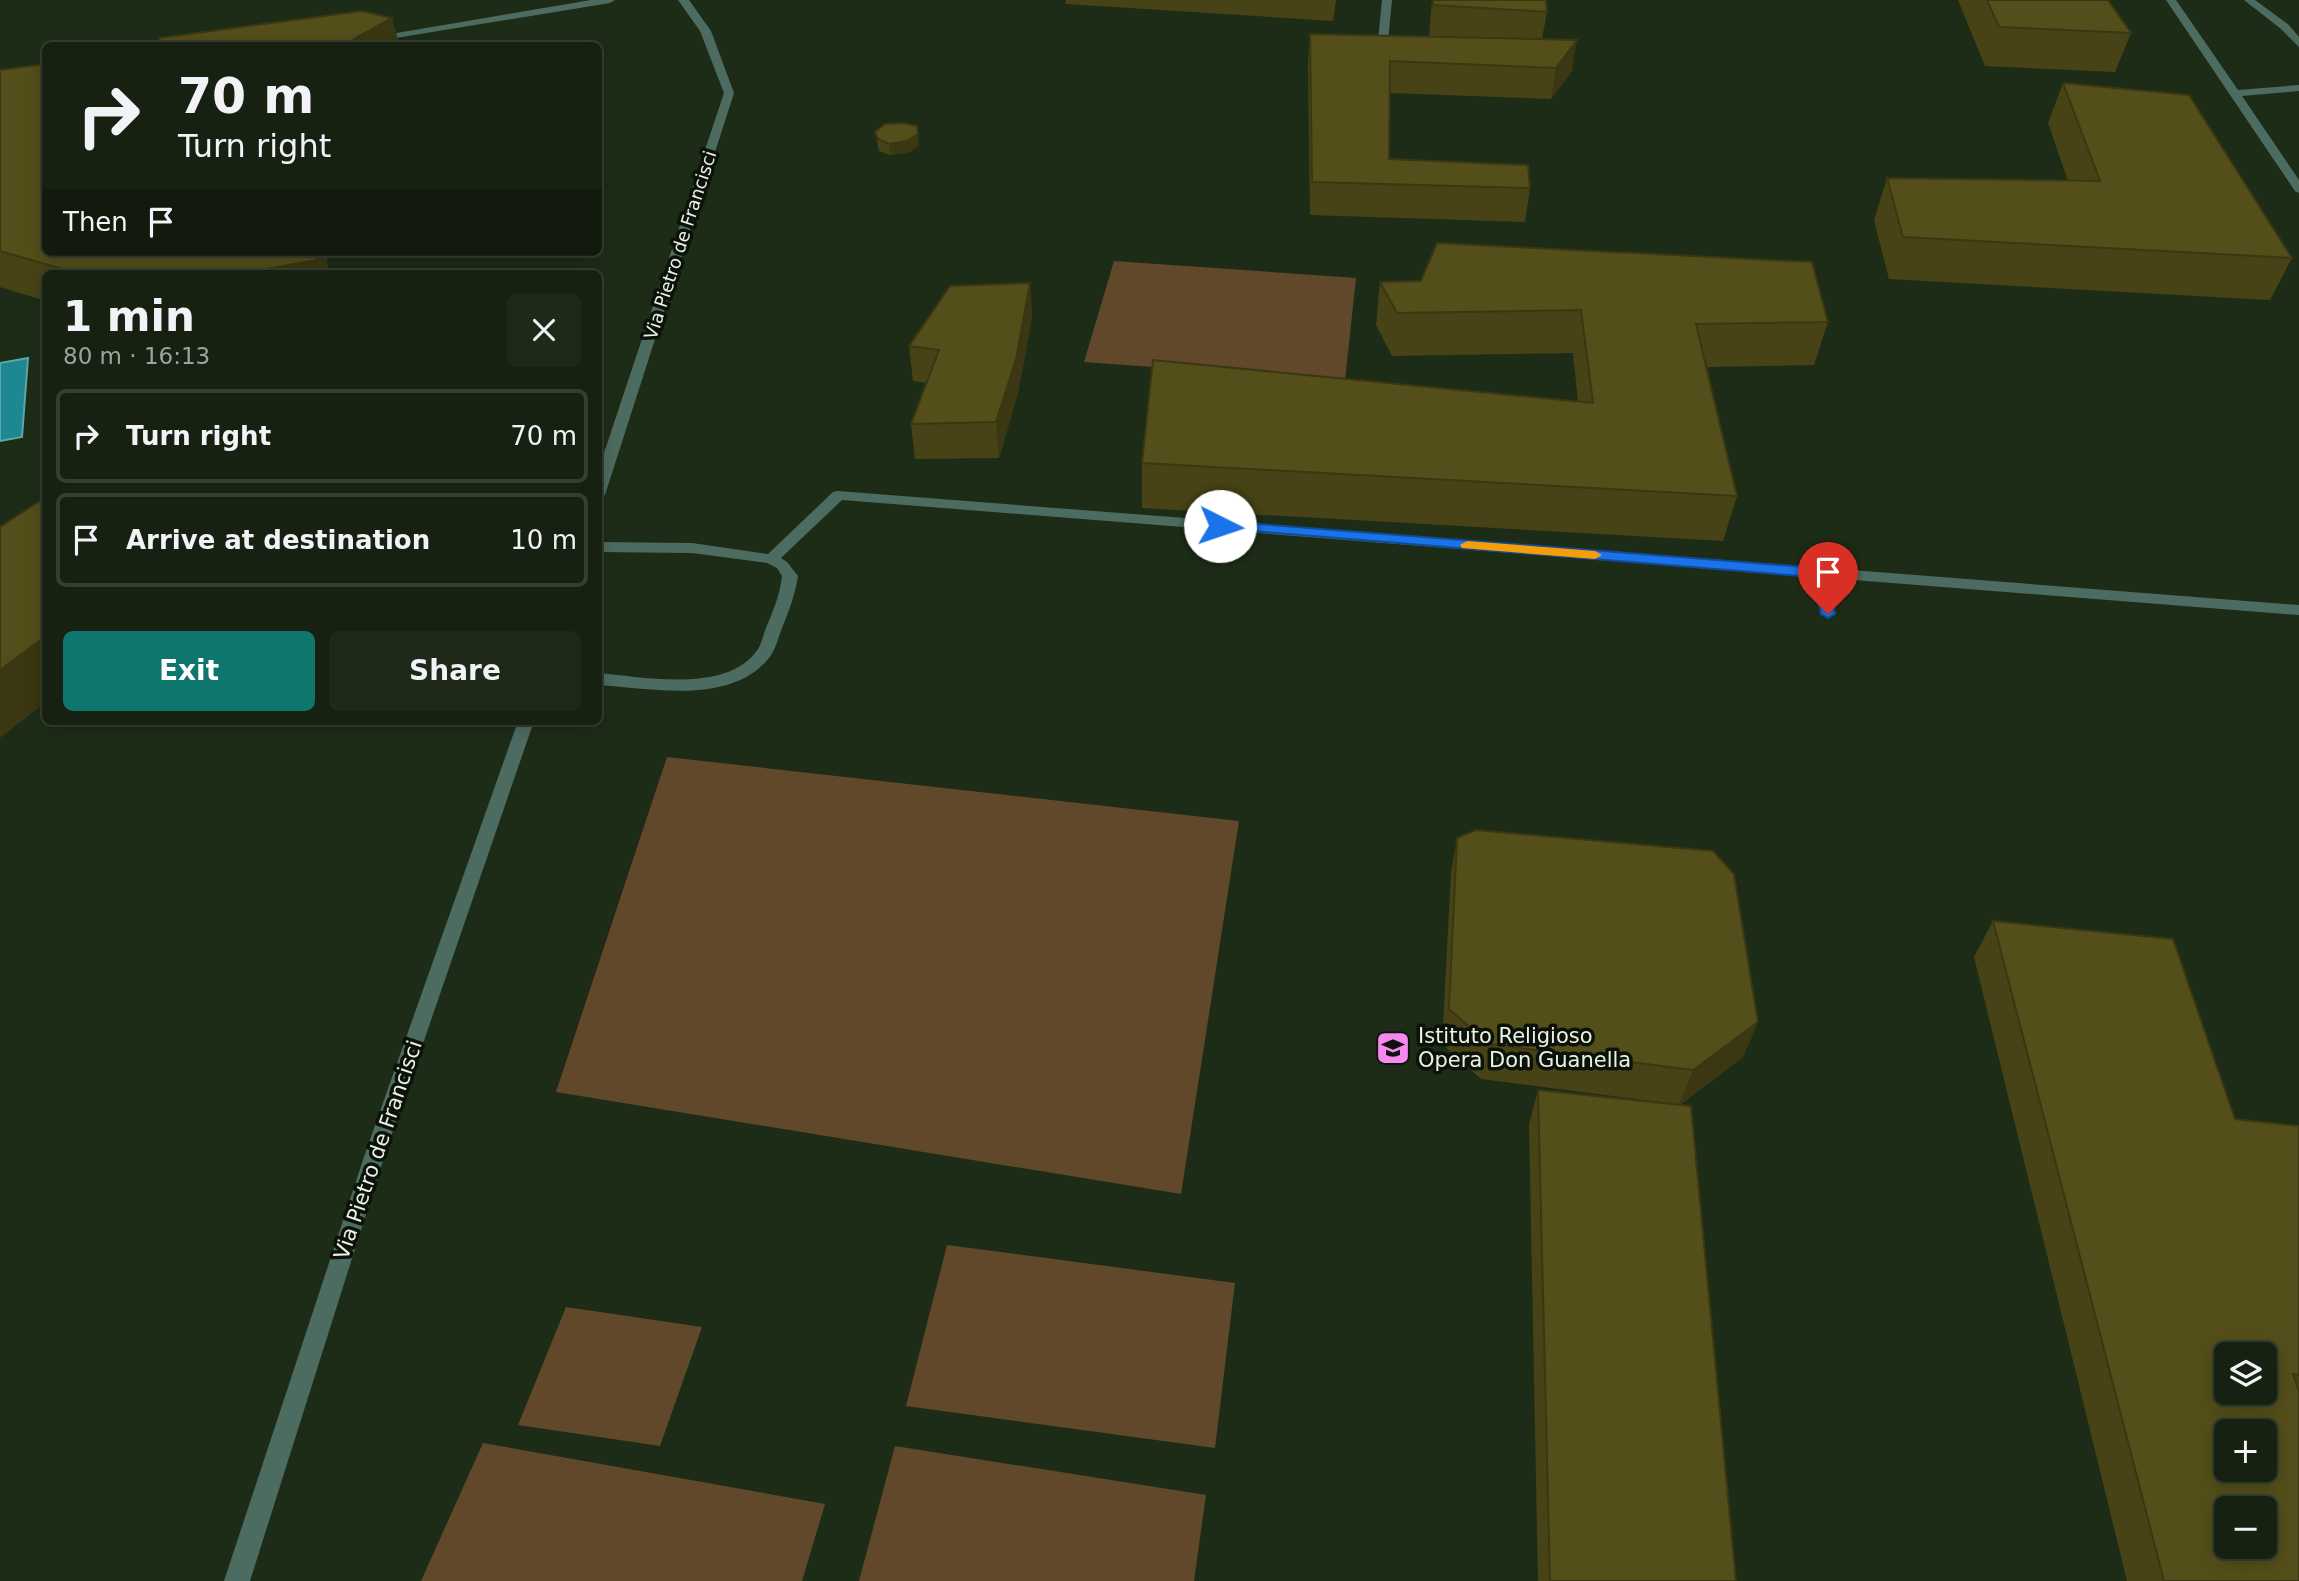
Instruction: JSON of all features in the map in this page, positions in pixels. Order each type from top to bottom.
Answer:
[{"type":"street","points":[[350,42],[610,0]]},
{"type":"street","name":"Via Pietro de Francisci","points":[[602,483],[729,93],[707,36],[691,7],[683,0]]},
{"type":"street","points":[[1383,41],[1387,0]]},
{"type":"street","points":[[2171,0],[2299,189]]},
{"type":"street","points":[[2249,0],[2285,27],[2299,44]]},
{"type":"street","points":[[2285,27],[2299,27]]},
{"type":"street","points":[[2233,94],[2296,89]]},
{"type":"street","points":[[771,559],[838,495],[2299,611]]},
{"type":"street","points":[[602,548],[692,548],[771,559],[782,565],[790,576],[788,594],[764,653],[751,666],[732,678],[706,684],[602,679]]},
{"type":"street","points":[[1819,573],[1828,614]]},
{"type":"street","name":"Via Pietro de Francisci","points":[[237,1581],[376,1150],[525,725]]},
{"type":"shaded area","points":[[1114,261],[1356,278],[1345,381],[1084,362]]},
{"type":"shaded area","points":[[667,757],[1239,821],[1181,1194],[556,1092]]},
{"type":"shaded area","points":[[947,1245],[1235,1283],[1215,1448],[906,1406]]},
{"type":"shaded area","points":[[566,1307],[702,1327],[660,1446],[518,1425]]},
{"type":"shaded area","points":[[483,1443],[825,1504],[802,1581],[421,1581]]},
{"type":"shaded area","points":[[895,1446],[1206,1495],[1194,1581],[859,1581]]},
{"type":"water","points":[[28,358],[22,437],[0,441],[0,363]]},
{"type":"building","points":[[1433,0],[1546,0],[1547,12],[1433,5]]},
{"type":"building","points":[[1987,0],[2108,0],[2131,33],[1999,27]]},
{"type":"building","points":[[362,11],[392,18],[354,39],[366,42],[159,42],[159,38]]},
{"type":"building","points":[[1310,34],[1577,40],[1556,68],[1390,61],[1389,159],[1528,165],[1530,188],[1312,182]]},
{"type":"building","points":[[42,65],[42,256],[316,256],[316,260],[261,270],[66,270],[0,251],[0,70]]},
{"type":"building","points":[[2063,83],[2189,95],[2292,258],[1903,237],[1887,178],[2100,181]]},
{"type":"building","points":[[885,124],[917,126],[918,134],[907,141],[889,144],[878,139],[875,132]]},
{"type":"building","points":[[1437,243],[1812,262],[1828,322],[1696,324],[1737,496],[1142,463],[1153,360],[1593,403],[1581,310],[1397,313],[1380,282],[1421,281]]},
{"type":"building","points":[[1030,283],[1016,359],[996,422],[911,424],[939,350],[909,346],[950,286]]},
{"type":"building","points":[[42,500],[42,639],[0,670],[0,527]]},
{"type":"building","points":[[1476,830],[1713,851],[1734,874],[1758,1022],[1693,1070],[1489,1044],[1449,1009],[1457,838]]},
{"type":"building","points":[[1993,921],[2173,939],[2235,1119],[2299,1126],[2299,1375],[2293,1374],[2299,1392],[2299,1581],[2164,1581]]},
{"type":"building","points":[[1538,1090],[1691,1106],[1736,1581],[1550,1581]]},
{"type":"slow traffic","points":[[1467,545],[1595,555]]},
{"type":"place","name":"Istituto Religioso Opera Don Guanella","points":[[1393,1048]]},
{"type":"route","points":[[1220,526],[1819,573],[1828,614]]}]
